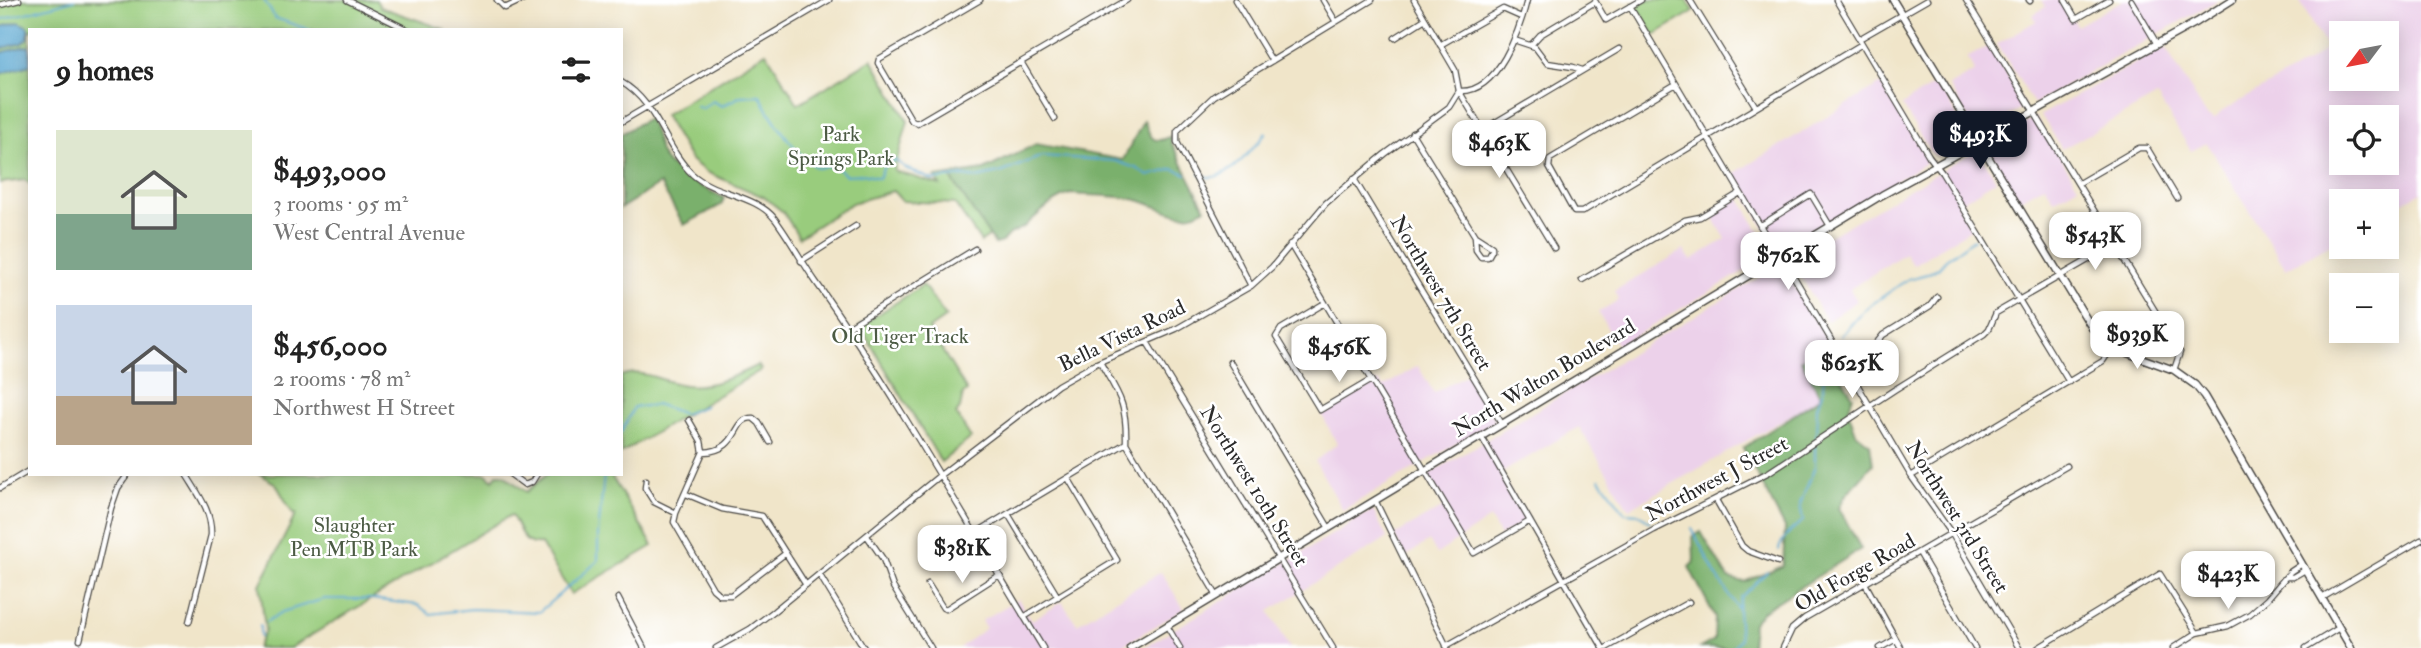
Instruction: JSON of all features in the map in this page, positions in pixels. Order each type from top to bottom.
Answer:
[{"type":"main road","points":[[1893,0],[2092,328],[2122,352],[2174,370],[2204,396],[2351,648]]},
{"type":"main road","name":"North Walton Boulevard","points":[[1130,648],[1830,226],[2232,0]]},
{"type":"street","points":[[0,5],[19,0]]},
{"type":"street","points":[[346,0],[404,28]]},
{"type":"street","points":[[497,0],[505,8],[522,0]]},
{"type":"street","points":[[978,0],[879,59],[878,63],[912,121],[916,123],[1127,0]]},
{"type":"street","points":[[1235,0],[1272,61]]},
{"type":"street","points":[[1323,0],[1336,22]]},
{"type":"street","points":[[1251,286],[1177,142],[1178,128],[1214,96],[1372,0]]},
{"type":"street","points":[[1414,0],[1455,70],[1460,91],[1554,248]]},
{"type":"street","points":[[1460,91],[1469,91],[1497,69],[1514,40],[1527,0]]},
{"type":"street","points":[[1531,45],[1539,35],[1595,1],[1606,20],[1641,0]]},
{"type":"street","points":[[1690,0],[1756,107]]},
{"type":"street","points":[[1836,0],[2069,382]]},
{"type":"street","points":[[1676,84],[1550,159],[1549,167],[1574,212],[1582,212],[1927,0]]},
{"type":"street","points":[[1966,0],[2180,352],[2174,370]]},
{"type":"street","points":[[2065,0],[2076,19],[2109,0]]},
{"type":"street","points":[[2132,0],[2157,44]]},
{"type":"street","points":[[623,121],[827,1]]},
{"type":"street","name":"Northwest 3rd Street","points":[[1630,6],[1911,476],[1952,534],[2019,648]]},
{"type":"street","points":[[1440,45],[1503,9],[1521,17]]},
{"type":"street","points":[[1395,37],[1425,19]]},
{"type":"street","points":[[1514,40],[1531,45],[1547,64],[1582,70]]},
{"type":"street","points":[[1484,129],[1619,49]]},
{"type":"street","points":[[1021,62],[1055,119]]},
{"type":"street","points":[[623,84],[648,107],[691,173],[706,184],[744,200],[774,217],[801,261],[848,327],[1043,648]]},
{"type":"street","name":"Bella Vista Road","points":[[716,648],[750,629],[939,476],[1058,385],[1100,362],[1176,329],[1251,286],[1272,267],[1319,210],[1354,179],[1449,107],[1460,91]]},
{"type":"street","points":[[1412,134],[1475,236],[1478,254],[1488,257],[1492,247],[1475,236]]},
{"type":"street","points":[[2079,183],[2139,148],[2147,148],[2178,198]]},
{"type":"street","name":"Northwest 7th Street","points":[[1354,179],[1502,424]]},
{"type":"street","points":[[1582,280],[1685,220],[1700,217],[1740,193]]},
{"type":"street","points":[[1760,226],[1811,194],[1830,226]]},
{"type":"street","points":[[801,261],[856,226]]},
{"type":"street","points":[[1290,244],[1474,553],[1530,521]]},
{"type":"street","name":"Northwest J Street","points":[[1446,647],[1654,530],[1769,472],[1983,334],[1989,329],[1996,313],[2116,244]]},
{"type":"street","points":[[848,327],[975,249]]},
{"type":"street","points":[[1848,368],[1863,360],[1883,335],[1930,306],[1937,297]]},
{"type":"street","points":[[1325,303],[1280,329],[1276,337],[1320,410],[1371,380]]},
{"type":"street","name":"Northwest 10th Street","points":[[1147,342],[1334,648]]},
{"type":"street","points":[[1911,476],[2103,361],[2113,346]]},
{"type":"street","points":[[1100,362],[1124,404],[1127,419],[1126,443],[1217,596]]},
{"type":"street","points":[[1230,362],[1329,528]]},
{"type":"street","points":[[703,452],[714,452],[727,445],[735,436],[740,422],[747,418],[753,418],[759,423],[770,442]]},
{"type":"street","points":[[689,419],[701,441],[703,452],[676,513],[676,528],[713,590],[720,595],[730,595],[786,553]]},
{"type":"street","points":[[1481,436],[1605,648],[1689,602]]},
{"type":"street","points":[[974,534],[1126,443]]},
{"type":"street","name":"Old Forge Road","points":[[1783,648],[1792,629],[1805,618],[1920,554],[2067,466]]},
{"type":"street","points":[[0,488],[28,471]]},
{"type":"street","points":[[80,640],[111,508],[118,488],[127,476]]},
{"type":"street","points":[[187,476],[208,511],[211,522],[211,535],[189,622]]},
{"type":"street","points":[[513,476],[526,485],[536,476]]},
{"type":"street","points":[[1024,617],[1117,560],[1068,478]]},
{"type":"street","points":[[646,480],[645,488],[654,502],[676,513]]},
{"type":"street","points":[[686,494],[722,509],[762,516],[806,585]]},
{"type":"street","points":[[1375,500],[1446,647]]},
{"type":"street","points":[[1716,500],[1742,546],[1748,551],[1778,562]]},
{"type":"street","points":[[1008,514],[1058,597]]},
{"type":"street","points":[[867,536],[883,559],[893,587],[931,648]]},
{"type":"street","points":[[2322,598],[2421,540]]},
{"type":"street","points":[[1920,554],[1975,648]]},
{"type":"street","points":[[2173,648],[2197,633],[2228,626],[2250,614],[2290,572],[2304,567]]},
{"type":"street","points":[[819,574],[864,648]]},
{"type":"street","points":[[2038,648],[2160,574],[2197,633]]},
{"type":"street","points":[[928,584],[946,609],[999,575]]},
{"type":"street","points":[[1866,585],[1901,648]]},
{"type":"street","points":[[618,598],[644,648]]},
{"type":"street","points":[[1167,626],[1180,648]]},
{"type":"street","points":[[2306,648],[2339,628]]},
{"type":"street","points":[[1880,648],[1896,639]]},
{"type":"shaded area","points":[[2041,0],[2061,0],[2077,26],[2123,0],[2218,0],[2034,104],[1997,44],[2036,21],[2033,15],[2045,7]]},
{"type":"shaded area","points":[[2299,0],[2421,0],[2421,192],[2399,205],[2399,189],[2329,189],[2329,245],[2286,269],[2207,143],[2191,151],[2157,96],[2062,149],[2041,115],[2165,47],[2207,116],[2215,119],[2221,112],[2308,62],[2327,48]]},
{"type":"shaded area","points":[[1990,45],[2025,106],[1977,134],[1949,86],[1975,71],[1967,58]]},
{"type":"shaded area","points":[[1938,82],[1965,130],[1966,137],[1964,141],[1937,156],[1931,153],[1902,105]]},
{"type":"shaded area","points":[[1881,84],[1929,161],[1778,251],[1733,174]]},
{"type":"shaded area","points":[[2036,117],[2078,186],[2054,200],[2045,185],[2019,200],[1986,145]]},
{"type":"shaded area","points":[[1978,149],[1996,180],[1958,204],[1972,228],[1913,265],[1905,253],[1850,289],[1857,301],[1827,321],[1791,259]]},
{"type":"shaded area","points":[[1739,197],[1773,254],[1618,346],[1598,312],[1619,300],[1614,291],[1684,250],[1691,260],[1726,239],[1711,214]]},
{"type":"shaded area","points":[[1782,264],[1828,342],[1801,360],[1822,397],[1629,509],[1579,427],[1500,474],[1527,520],[1500,536],[1490,518],[1437,554],[1429,541],[1405,557],[1394,535],[1444,507],[1426,476]]},
{"type":"shaded area","points":[[1418,366],[1434,393],[1467,374],[1495,421],[1343,510],[1315,461],[1337,444],[1322,415],[1379,381],[1383,387]]},
{"type":"shaded area","points":[[1373,510],[1387,538],[1269,611],[1290,648],[1143,648]]},
{"type":"shaded area","points":[[1161,572],[1184,609],[1118,648],[959,648],[986,628],[981,621],[1018,599],[1032,620],[1062,602],[1077,624]]},
{"type":"green space","points":[[0,0],[376,0],[380,7],[440,28],[28,28],[28,182],[25,180],[0,183]]},
{"type":"green space","points":[[1645,0],[1687,0],[1694,11],[1654,35],[1637,7]]},
{"type":"green space","name":"Park Springs Park","points":[[766,52],[798,104],[872,59],[908,121],[894,171],[940,185],[935,177],[949,175],[990,236],[981,242],[955,204],[902,201],[893,191],[852,203],[799,237],[783,212],[764,197],[706,172],[691,160],[664,115]]},
{"type":"green space","points":[[648,118],[665,160],[689,179],[724,198],[721,205],[684,225],[660,184],[623,207],[623,133]]},
{"type":"green space","points":[[1144,120],[1148,131],[1156,140],[1171,136],[1171,142],[1205,208],[1188,215],[1129,198],[1071,194],[1052,203],[1025,226],[995,244],[949,175],[984,170],[1036,144],[1123,160]]},
{"type":"green space","name":"Old Tiger Track","points":[[923,285],[946,317],[929,329],[967,391],[963,394],[956,414],[971,438],[941,462],[860,326]]},
{"type":"green space","points":[[1822,346],[1853,396],[1848,410],[1856,433],[1870,444],[1873,464],[1844,497],[1839,508],[1861,549],[1764,610],[1753,623],[1751,648],[1700,648],[1714,640],[1715,617],[1689,567],[1694,562],[1693,537],[1701,532],[1728,578],[1744,582],[1783,566],[1785,528],[1743,448],[1821,397],[1801,360]]},
{"type":"green space","points":[[758,365],[761,370],[623,452],[623,376],[636,373],[677,384],[704,385]]},
{"type":"green space","name":"Slaughter Pen MTB Park","points":[[263,476],[488,476],[493,480],[496,476],[506,476],[526,492],[545,476],[611,476],[653,546],[571,594],[541,544],[525,539],[511,515],[290,648],[257,648],[265,630],[260,585],[296,514],[293,514],[276,484]]},
{"type":"water","points":[[19,22],[28,27],[28,38],[22,43],[0,49],[0,27]]},
{"type":"water","points":[[28,47],[28,66],[0,74],[0,53]]},
{"type":"waterway","points":[[0,20],[74,0]]},
{"type":"waterway","points":[[264,0],[275,18],[304,28]]},
{"type":"waterway","points":[[696,106],[702,109],[712,101],[722,106],[741,96],[760,95],[770,114],[801,155],[817,168],[829,166],[845,175],[863,174],[879,178],[884,166],[895,160],[907,169],[933,180],[964,176],[977,178],[1003,172],[1042,156],[1116,161],[1148,176],[1174,169],[1186,174]]},
{"type":"waterway","points":[[1200,174],[1209,177],[1227,172],[1245,157],[1266,133]]},
{"type":"waterway","points":[[1841,336],[1862,312],[1875,302],[1908,279],[1938,268],[1974,239]]},
{"type":"waterway","points":[[1816,437],[1817,407],[1823,390],[1824,362]]},
{"type":"waterway","points":[[623,429],[634,407],[658,405],[684,414],[705,406]]},
{"type":"waterway","points":[[1779,550],[1785,537],[1803,521],[1800,504],[1815,467],[1815,446]]},
{"type":"waterway","points":[[266,622],[282,612],[324,599],[371,599],[418,605],[430,614],[472,609],[539,612],[598,561],[604,476]]},
{"type":"waterway","points":[[1600,479],[1625,513],[1640,514],[1650,522]]},
{"type":"waterway","points":[[1692,529],[1738,609],[1740,639],[1732,648]]},
{"type":"waterway","points":[[1738,608],[1741,597],[1767,572]]},
{"type":"waterway","points":[[260,625],[260,637]]}]
